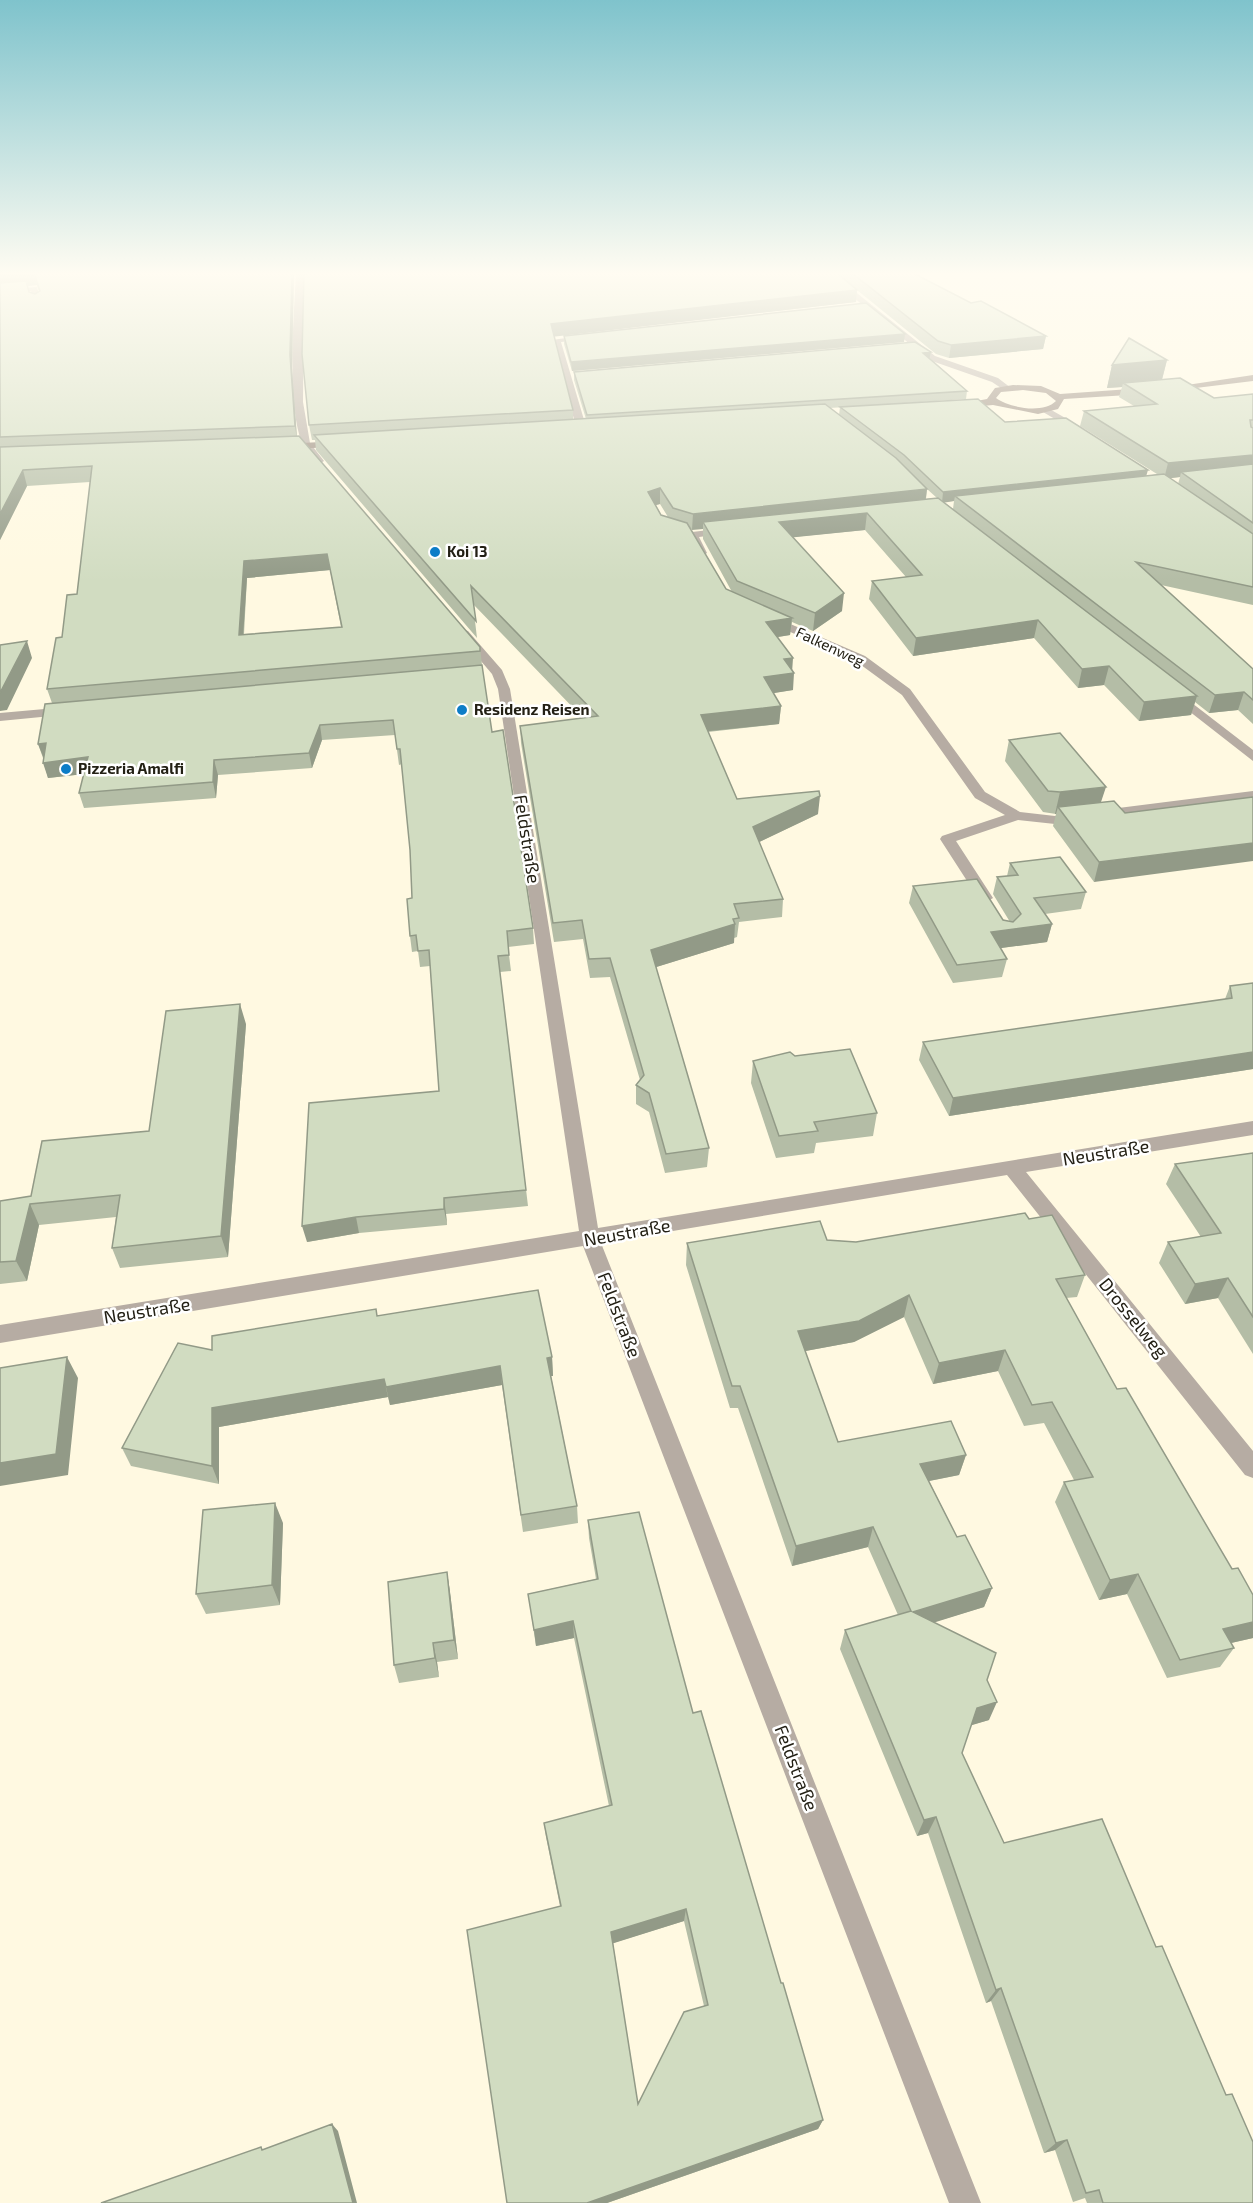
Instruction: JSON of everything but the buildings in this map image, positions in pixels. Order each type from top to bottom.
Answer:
[{"type":"main road","points":[[1163,389],[1253,378]]},
{"type":"main road","points":[[995,402],[991,398],[992,393],[1007,388],[1032,388],[1059,398],[1153,390]]},
{"type":"main road","points":[[945,406],[995,402],[1024,410],[1046,410],[1059,405],[1059,398]]},
{"type":"main road","points":[[570,430],[593,429]]},
{"type":"main road","points":[[272,447],[352,443]]},
{"type":"street","points":[[299,376],[305,446],[327,472]]},
{"type":"street","points":[[567,376],[582,430]]},
{"type":"street","points":[[983,376],[1007,388]]},
{"type":"street","points":[[1046,410],[1093,439]]},
{"type":"street","points":[[708,564],[688,534],[739,530]]},
{"type":"street","name":"Falkenweg","points":[[762,616],[861,659],[906,692],[980,795],[1017,816],[1055,820],[1253,795]]},
{"type":"street","name":"Feldstraße","points":[[454,621],[504,689],[590,1239],[965,2203]]},
{"type":"street","points":[[1166,687],[1253,757]]},
{"type":"street","points":[[0,717],[83,710]]},
{"type":"street","name":"Falkenweg","points":[[995,914],[947,839],[1017,816]]},
{"type":"street","name":"Neustraße","points":[[0,1334],[590,1239],[1253,1128]]},
{"type":"street","name":"Drosselweg","points":[[1012,1168],[1253,1468]]},
{"type":"place","name":"Koi 13","points":[[435,552]]},
{"type":"place","name":"Residenz Reisen","points":[[462,710]]},
{"type":"place","name":"Pizzeria Amalfi","points":[[66,769]]}]
